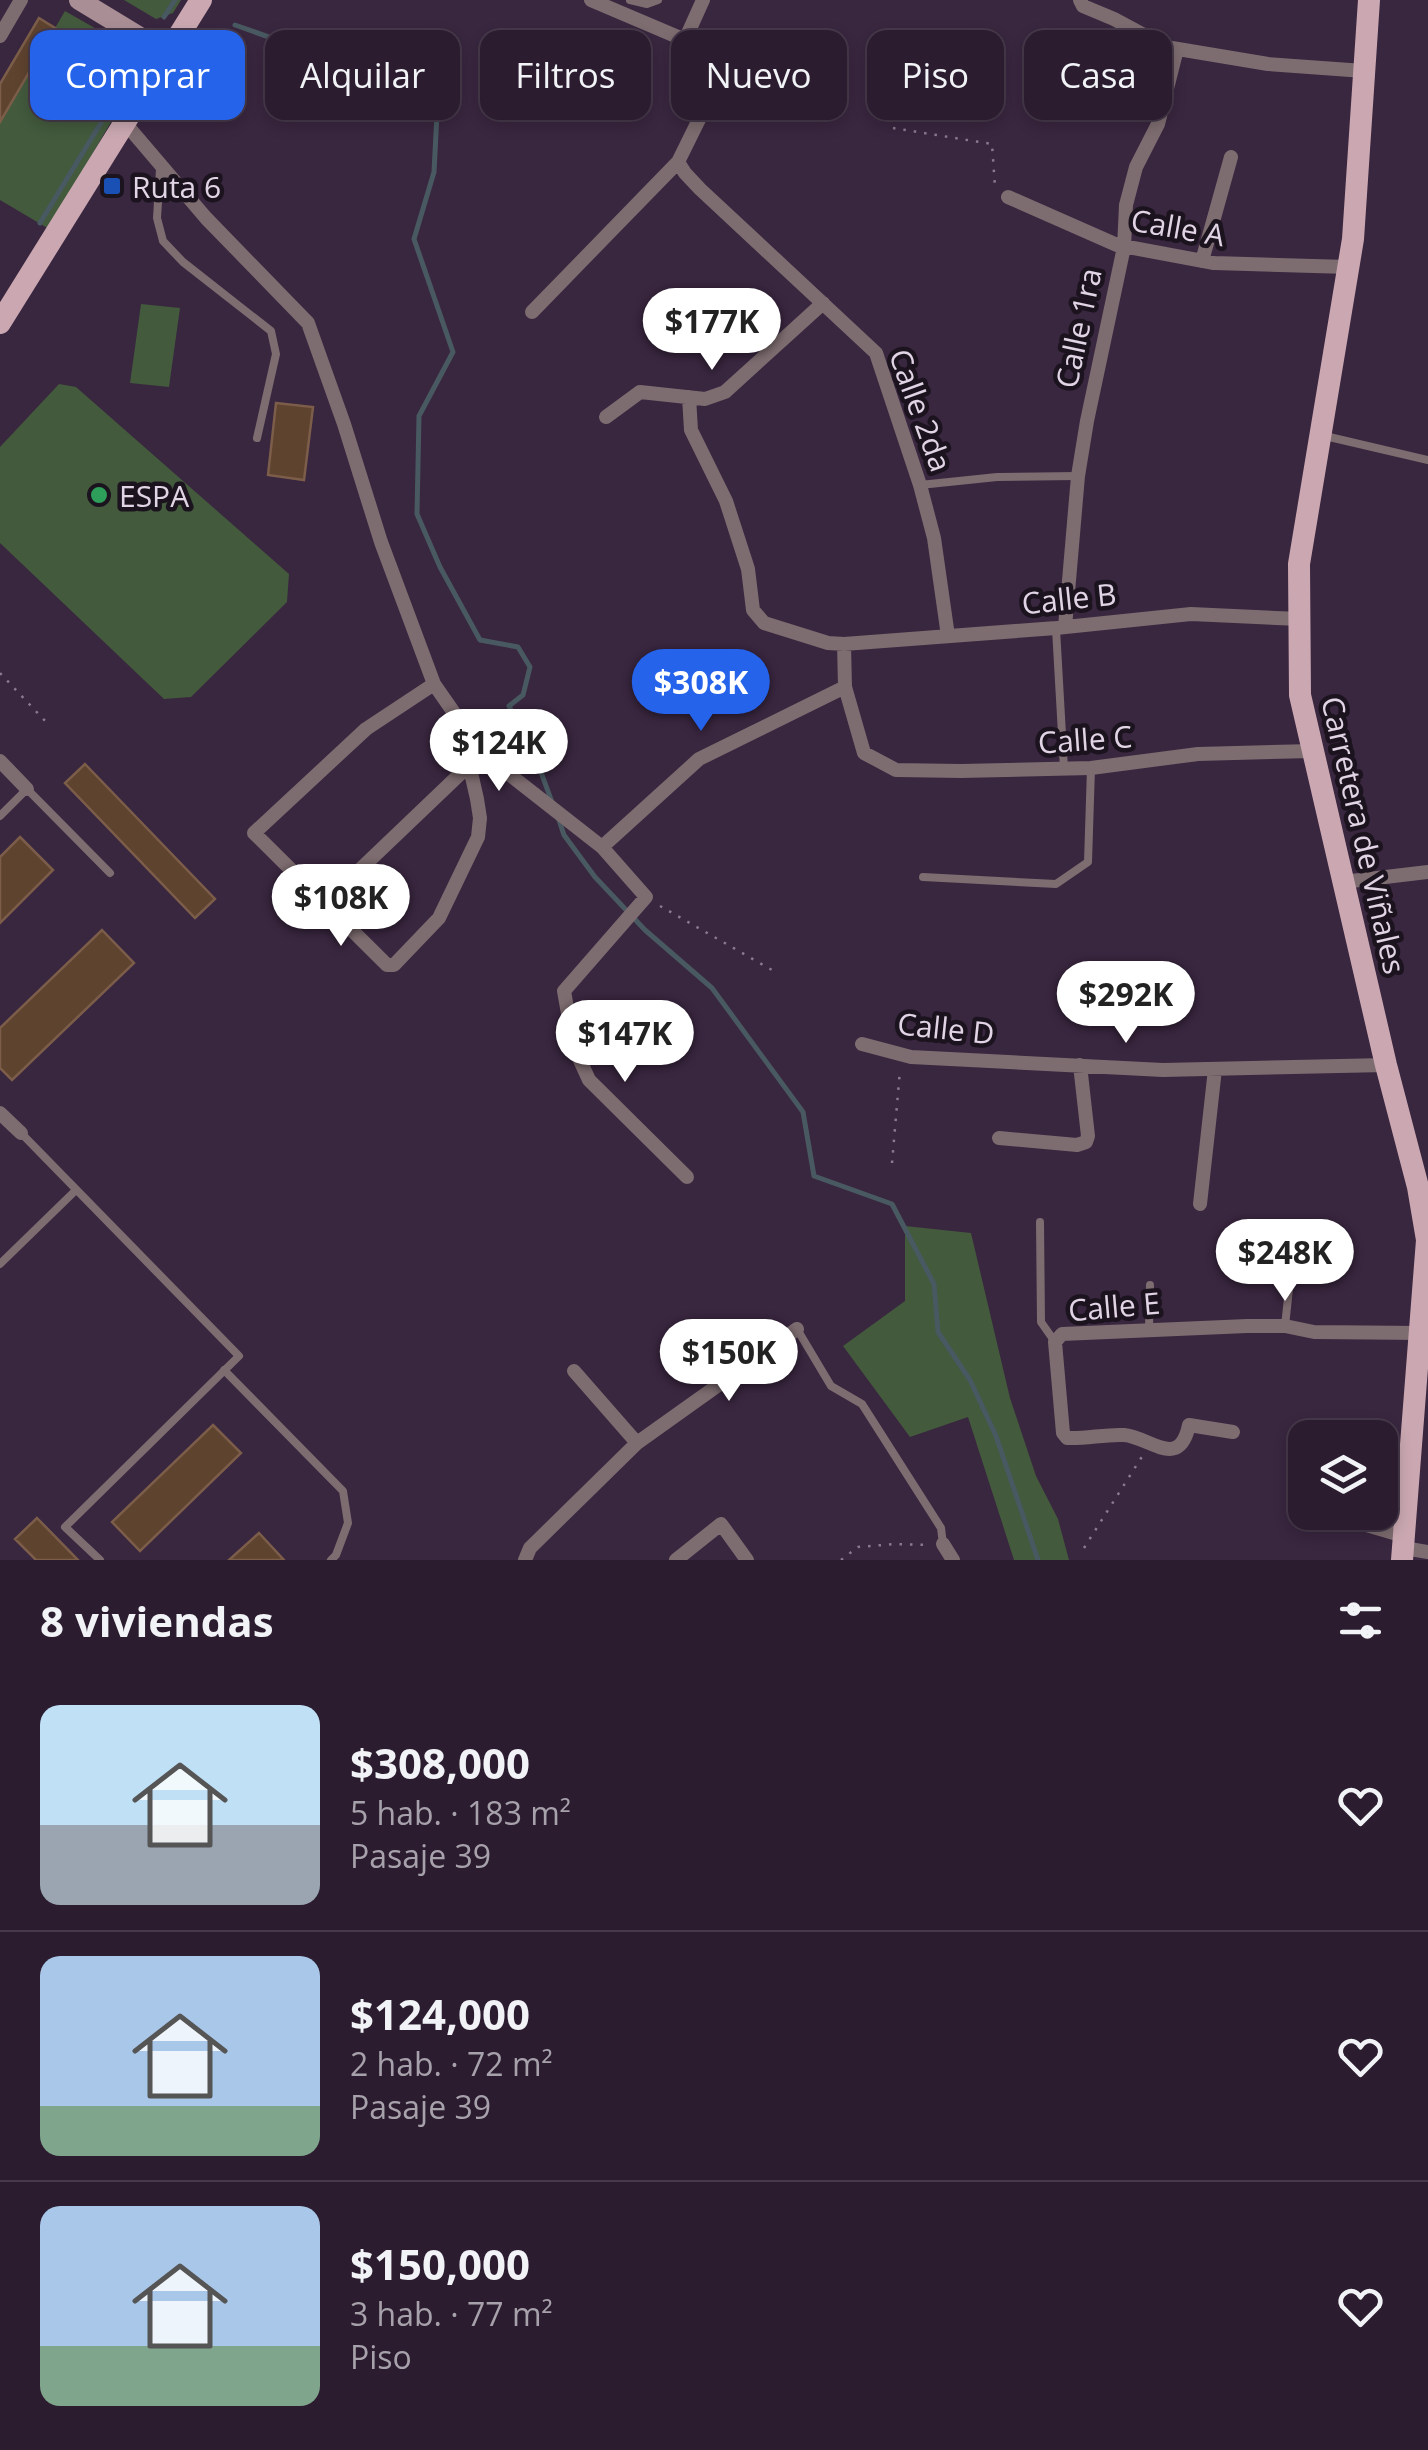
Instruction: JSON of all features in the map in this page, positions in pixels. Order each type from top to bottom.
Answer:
[{"type":"main road","points":[[183,30],[201,0]]},
{"type":"main road","name":"Carretera de Viñales","points":[[1369,0],[1353,240],[1299,564],[1300,695],[1386,1065],[1423,1188],[1428,1240],[1420,1333],[1421,1415],[1403,1548]]},
{"type":"main road","points":[[1,321],[127,120]]},
{"type":"street","points":[[0,36],[21,0]]},
{"type":"street","points":[[79,0],[128,30]]},
{"type":"street","points":[[590,0],[671,34]]},
{"type":"street","points":[[690,30],[703,0]]},
{"type":"street","points":[[1080,0],[1084,6],[1166,47],[1268,64],[1364,71]]},
{"type":"street","name":"Calle 1ra","points":[[1060,628],[1078,476],[1124,246],[1126,205],[1136,167],[1158,124],[1176,49]]},
{"type":"street","points":[[532,312],[678,162],[699,120]]},
{"type":"street","points":[[125,123],[206,218],[308,322],[381,542],[434,684],[482,752],[602,846],[646,897],[564,991],[574,1047],[590,1080],[687,1177]]},
{"type":"street","points":[[1202,261],[1231,157]]},
{"type":"street","name":"Calle 2da","points":[[678,162],[700,190],[876,353],[934,538],[948,636]]},
{"type":"street","name":"Calle A","points":[[1008,196],[1117,246],[1240,265],[1348,267]]},
{"type":"street","points":[[606,417],[640,392],[705,398],[725,392],[823,303]]},
{"type":"street","name":"Calle B","points":[[690,397],[692,430],[726,500],[748,569],[753,610],[764,624],[844,644],[1191,614],[1300,619]]},
{"type":"street","points":[[602,846],[698,759],[845,687],[844,644]]},
{"type":"street","points":[[434,684],[366,729],[254,833],[387,965],[394,965],[439,918],[478,837],[477,798],[467,769]]},
{"type":"street","name":"Calle C","points":[[845,687],[864,754],[896,770],[1091,768],[1198,754],[1313,751]]},
{"type":"street","points":[[326,902],[482,752]]},
{"type":"street","points":[[0,761],[27,789]]},
{"type":"street","points":[[1344,882],[1428,872]]},
{"type":"street","name":"Calle D","points":[[862,1044],[901,1054],[1162,1070],[1386,1065]]},
{"type":"street","points":[[999,1138],[1078,1146],[1086,1142],[1080,1066]]},
{"type":"street","points":[[1200,1204],[1214,1068]]},
{"type":"street","points":[[0,1112],[21,1133]]},
{"type":"street","name":"Calle E","points":[[1054,1342],[1062,1334],[1149,1329],[1285,1326],[1314,1332],[1420,1333]]},
{"type":"street","points":[[525,1560],[530,1548],[636,1443],[797,1330]]},
{"type":"street","points":[[1054,1342],[1063,1433],[1067,1438],[1127,1435],[1169,1449],[1186,1438],[1188,1425],[1233,1432]]},
{"type":"street","points":[[574,1371],[636,1443]]},
{"type":"street","points":[[676,1560],[721,1524],[747,1560]]},
{"type":"street","points":[[1362,1530],[1403,1548],[1428,1552]]},
{"type":"street","points":[[943,1544],[953,1560]]},
{"type":"lane","points":[[630,0],[646,4],[658,0]]},
{"type":"lane","points":[[160,164],[157,218],[164,242],[183,262],[271,332],[276,354],[257,438]]},
{"type":"lane","points":[[1321,435],[1428,460]]},
{"type":"lane","points":[[920,485],[998,477],[1078,476]]},
{"type":"lane","points":[[1060,628],[1064,769]]},
{"type":"lane","points":[[923,877],[1056,884],[1088,862],[1091,768]]},
{"type":"lane","points":[[0,816],[27,789],[110,873]]},
{"type":"lane","points":[[21,1133],[239,1356],[65,1527],[100,1560]]},
{"type":"lane","points":[[0,1264],[76,1190]]},
{"type":"lane","points":[[1040,1222],[1041,1322],[1054,1342]]},
{"type":"lane","points":[[1285,1326],[1294,1233]]},
{"type":"lane","points":[[1149,1329],[1150,1285]]},
{"type":"lane","points":[[797,1330],[831,1386],[862,1404],[941,1528],[943,1544]]},
{"type":"lane","points":[[224,1370],[343,1492],[348,1523],[331,1560]]},
{"type":"path","points":[[893,128],[992,144],[996,187],[1008,196]]},
{"type":"path","points":[[0,673],[46,722]]},
{"type":"path","points":[[646,897],[772,970]]},
{"type":"path","points":[[892,1163],[901,1054]]},
{"type":"path","points":[[1084,1548],[1149,1445]]},
{"type":"path","points":[[842,1560],[858,1547],[943,1544]]},
{"type":"green space","points":[[124,0],[181,0],[173,13],[156,19]]},
{"type":"green space","points":[[65,11],[98,30],[54,30]]},
{"type":"green space","points":[[30,71],[30,120],[112,120],[49,229],[0,200],[0,122]]},
{"type":"green space","points":[[141,304],[180,308],[169,387],[130,383]]},
{"type":"green space","name":"ESPA","points":[[59,384],[76,387],[289,574],[287,602],[191,697],[164,699],[0,543],[0,447]]},
{"type":"green space","points":[[905,1226],[971,1233],[1010,1398],[1036,1476],[1058,1519],[1069,1560],[1014,1560],[968,1417],[910,1437],[843,1346],[905,1301]]},
{"type":"building","points":[[39,18],[55,28],[54,30],[32,30]]},
{"type":"building","points":[[30,33],[30,71],[0,122],[0,84]]},
{"type":"building","points":[[276,403],[313,407],[304,480],[268,475]]},
{"type":"building","points":[[85,764],[215,899],[195,918],[65,783]]},
{"type":"building","points":[[20,837],[53,870],[0,923],[0,857]]},
{"type":"building","points":[[102,930],[134,963],[12,1080],[0,1068],[0,1028]]},
{"type":"building","points":[[213,1425],[241,1453],[140,1551],[112,1522]]},
{"type":"building","points":[[37,1518],[78,1560],[36,1560],[15,1539]]},
{"type":"building","points":[[259,1533],[284,1560],[229,1560]]},
{"type":"waterway","points":[[164,17],[175,0]]},
{"type":"waterway","points":[[235,25],[331,59],[378,60],[411,82],[437,114],[434,172],[414,239],[453,352],[419,416],[417,514],[440,567],[480,640],[518,647],[530,667],[523,695],[509,706],[535,756],[552,802]]},
{"type":"waterway","points":[[40,223],[103,120]]},
{"type":"waterway","points":[[558,817],[564,835],[595,877],[645,930],[712,988],[803,1112],[814,1176],[892,1204],[934,1284],[938,1332],[970,1380],[996,1436],[1038,1560]]},
{"type":"place","name":"Ruta 6","points":[[112,186]]},
{"type":"place","name":"ESPA","points":[[99,495]]}]
